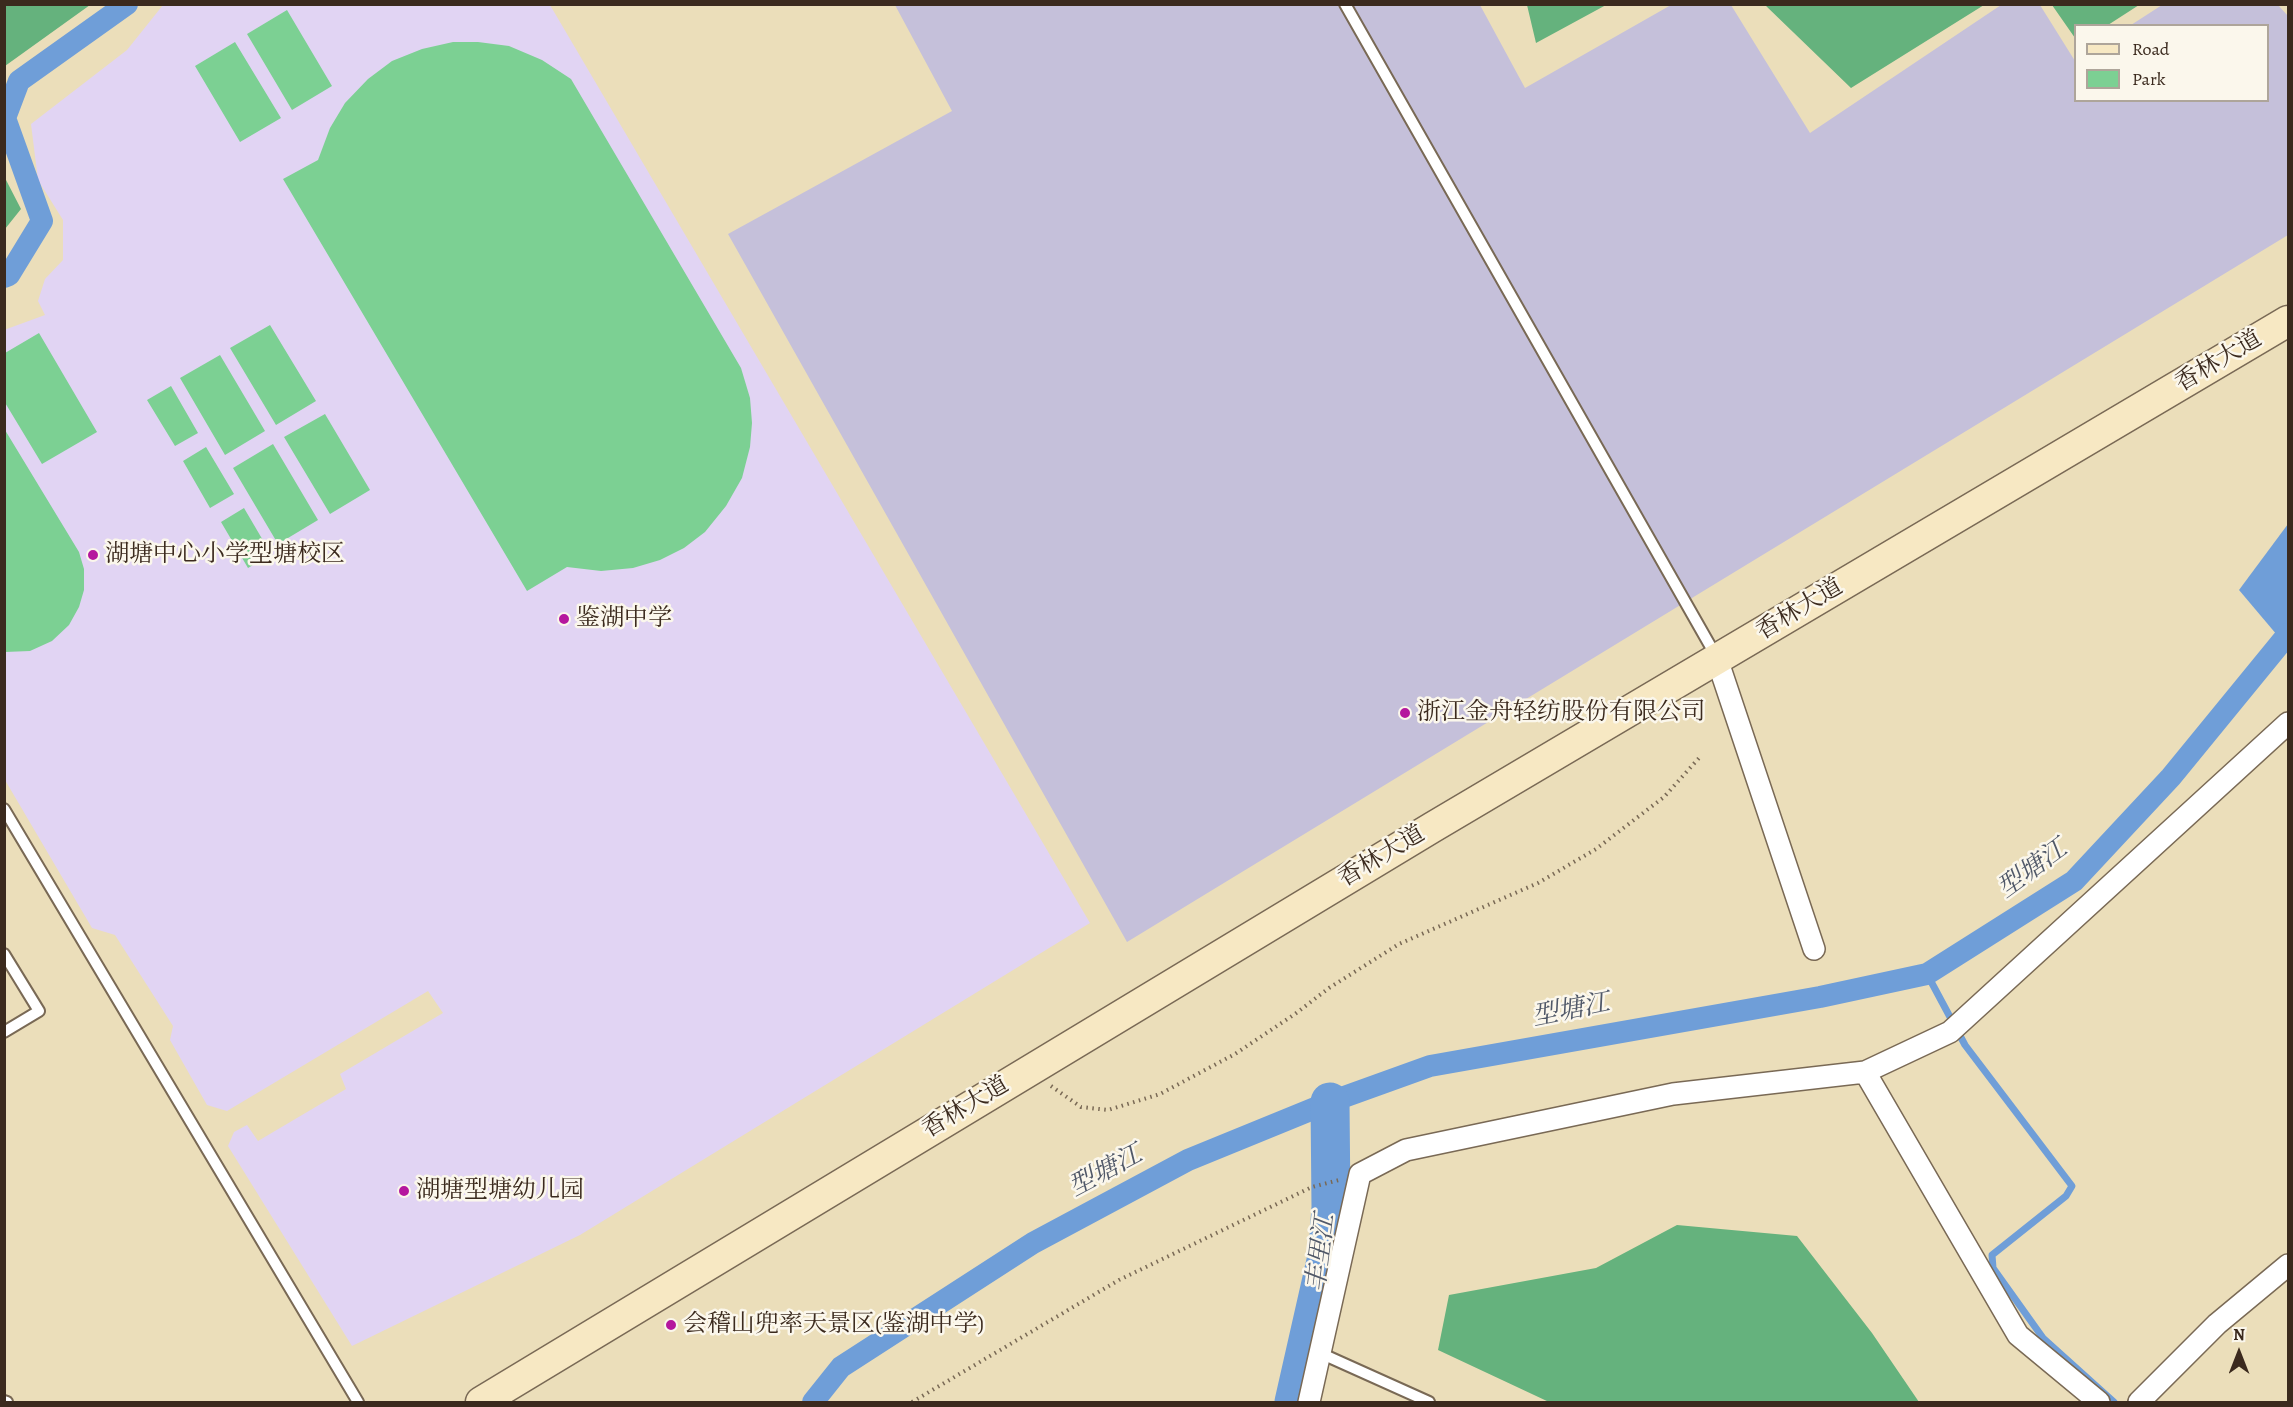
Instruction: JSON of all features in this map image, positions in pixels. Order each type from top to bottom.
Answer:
[{"type":"main road","name":"香林大道","points":[[481,1402],[1028,1070],[2289,321]]},
{"type":"street","points":[[1717,659],[1814,949]]},
{"type":"street","points":[[1309,1402],[1360,1174],[1406,1150],[1673,1094],[1865,1072],[1954,1029],[2289,723]]},
{"type":"street","points":[[1865,1072],[2018,1335],[2099,1402]]},
{"type":"street","points":[[2139,1402],[2217,1324],[2289,1265]]},
{"type":"lane","points":[[1345,4],[1717,659]]},
{"type":"lane","points":[[4,809],[358,1402]]},
{"type":"lane","points":[[4,954],[39,1011],[4,1032]]},
{"type":"lane","points":[[1320,1353],[1429,1402]]},
{"type":"path","points":[[1028,1070],[1081,1107],[1108,1110],[1160,1095],[1235,1054],[1329,988],[1399,944],[1538,883],[1596,849],[1664,797],[1699,758]]},
{"type":"path","points":[[912,1402],[1119,1280],[1312,1187]]},
{"type":"shaded area","name":"鉴湖中学","points":[[163,5],[550,5],[1090,923],[580,1235],[352,1346],[228,1146],[234,1132],[247,1125],[258,1141],[346,1089],[340,1074],[443,1013],[428,991],[227,1111],[207,1105],[170,1040],[173,1026],[115,935],[92,928],[5,780],[4,330],[45,315],[38,301],[45,279],[63,260],[63,220],[38,180],[31,124],[127,50]]},
{"type":"shaded area","points":[[895,5],[1480,5],[1525,88],[1671,5],[1731,5],[1810,133],[2001,5],[2040,5],[2074,59],[2074,102],[2269,102],[2269,24],[2133,24],[2162,5],[2278,5],[2288,16],[2288,235],[1127,942],[728,234],[952,111]]},
{"type":"green space","points":[[5,4],[90,4],[90,5],[5,66]]},
{"type":"green space","points":[[1527,4],[1606,5],[1536,43]]},
{"type":"green space","points":[[1765,5],[1984,5],[1851,88]]},
{"type":"green space","points":[[2052,5],[2139,5],[2110,24],[2074,24],[2074,37]]},
{"type":"green space","points":[[287,10],[332,86],[292,110],[247,34]]},
{"type":"green space","points":[[235,42],[281,118],[240,142],[195,66]]},
{"type":"green space","points":[[453,42],[509,46],[542,60],[571,79],[741,368],[750,398],[752,423],[750,447],[742,478],[726,506],[705,532],[684,548],[660,560],[633,568],[601,571],[567,567],[527,591],[283,179],[318,160],[330,128],[345,103],[368,79],[392,61],[422,49]]},
{"type":"green space","points":[[5,178],[21,209],[4,229]]},
{"type":"green space","points":[[270,325],[316,401],[276,425],[230,348]]},
{"type":"green space","points":[[39,333],[97,432],[42,464],[4,401],[5,353]]},
{"type":"green space","points":[[220,355],[265,431],[225,455],[180,378]]},
{"type":"green space","points":[[171,386],[198,433],[175,446],[147,400]]},
{"type":"green space","points":[[325,414],[370,490],[330,514],[284,437]]},
{"type":"green space","points":[[5,430],[79,552],[84,569],[84,590],[79,607],[69,625],[52,641],[30,651],[5,652]]},
{"type":"green space","points":[[273,444],[318,520],[278,544],[233,468]]},
{"type":"green space","points":[[206,447],[234,494],[210,508],[183,461]]},
{"type":"green space","points":[[244,508],[271,554],[248,568],[221,522]]},
{"type":"green space","points":[[1677,1225],[1797,1236],[1872,1333],[1919,1402],[1549,1402],[1438,1350],[1449,1295],[1596,1268]]},
{"type":"water","points":[[2288,524],[2288,648],[2239,590]]},
{"type":"waterway","points":[[4,277],[9,275],[42,221],[5,118],[19,81],[127,4]]},
{"type":"waterway","name":"型塘江","points":[[813,1402],[841,1367],[1033,1243],[1188,1160],[1330,1102],[1430,1066],[1820,997],[1927,974],[2074,881],[2171,777],[2288,634]]},
{"type":"waterway","points":[[1927,974],[1965,1045],[2072,1186],[2066,1196],[1992,1255],[1993,1268],[2043,1338],[2114,1402]]},
{"type":"waterway","name":"丰里江","points":[[1294,1402],[1328,1252],[1331,1207],[1330,1102]]},
{"type":"place","name":"湖塘中心小学型塘校区","points":[[93,555]]},
{"type":"place","name":"鉴湖中学","points":[[564,619]]},
{"type":"place","name":"浙江金舟轻纺股份有限公司","points":[[1405,713]]},
{"type":"place","name":"湖塘型塘幼儿园","points":[[404,1191]]},
{"type":"place","name":"会稽山兜率天景区(鉴湖中学)","points":[[671,1325]]}]
